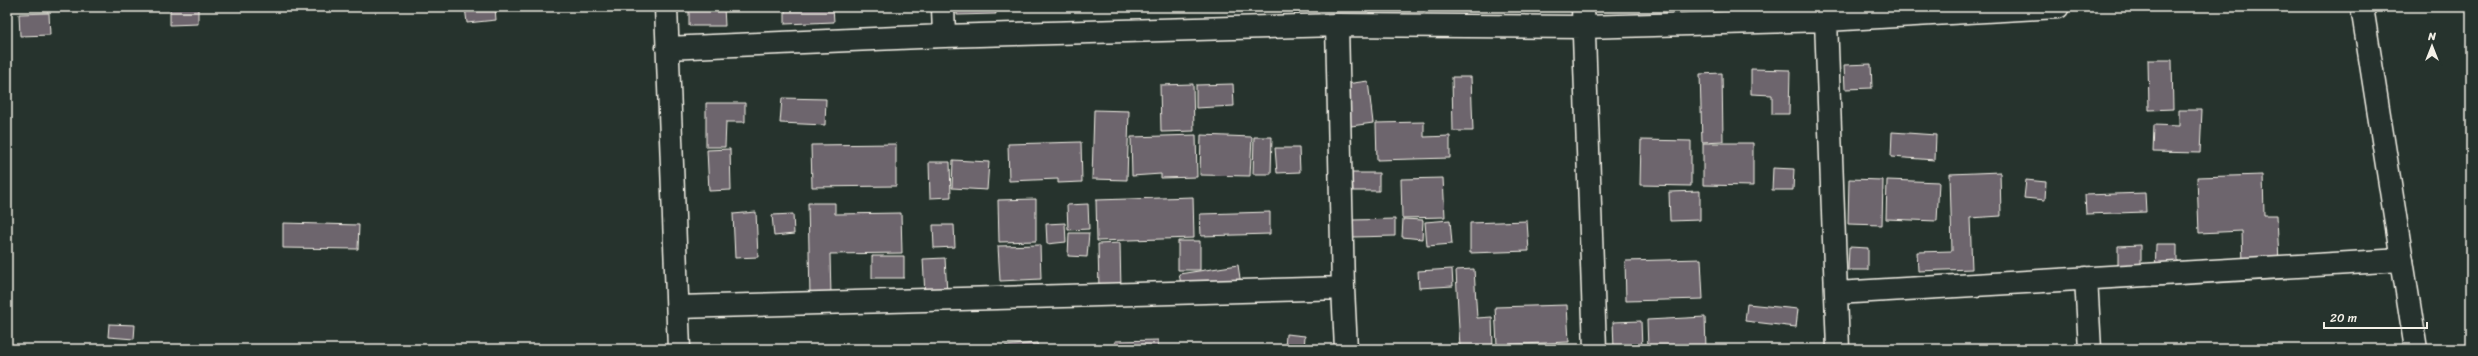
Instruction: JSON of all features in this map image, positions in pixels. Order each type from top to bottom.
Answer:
[{"type":"street","points":[[666,7],[679,349]]},
{"type":"street","points":[[943,7],[944,36]]},
{"type":"street","points":[[668,48],[944,36],[1583,17],[1826,20],[2058,7]]},
{"type":"street","points":[[2362,7],[2416,349]]},
{"type":"street","points":[[1583,17],[1595,349]]},
{"type":"street","points":[[1826,20],[1838,349]]},
{"type":"street","points":[[1337,25],[1343,288],[1346,349]]},
{"type":"street","points":[[1836,293],[2402,260]]},
{"type":"street","points":[[2086,278],[2090,349]]},
{"type":"street","points":[[678,307],[1343,288]]},
{"type":"building","points":[[170,7],[198,7],[198,24],[170,25]]},
{"type":"building","points":[[465,7],[495,7],[496,20],[467,23]]},
{"type":"building","points":[[724,7],[725,26],[689,26],[689,8]]},
{"type":"building","points":[[785,7],[833,7],[834,22],[785,24]]},
{"type":"building","points":[[957,7],[995,7],[996,14],[957,15]]},
{"type":"building","points":[[1151,7],[1188,7],[1188,8],[1151,9]]},
{"type":"building","points":[[49,13],[50,35],[20,36],[19,14]]},
{"type":"building","points":[[2148,60],[2172,60],[2173,109],[2149,110]]},
{"type":"building","points":[[1871,64],[1872,88],[1845,89],[1844,65]]},
{"type":"building","points":[[1751,69],[1790,70],[1789,114],[1772,114],[1772,95],[1751,94]]},
{"type":"building","points":[[1722,73],[1723,141],[1702,142],[1700,74]]},
{"type":"building","points":[[1452,77],[1471,77],[1473,131],[1453,131]]},
{"type":"building","points":[[1368,81],[1373,123],[1351,126],[1346,84]]},
{"type":"building","points":[[1193,84],[1194,131],[1161,132],[1160,85]]},
{"type":"building","points":[[1233,84],[1234,106],[1196,108],[1196,85]]},
{"type":"building","points":[[782,98],[826,99],[825,125],[780,123]]},
{"type":"building","points":[[706,103],[745,103],[745,122],[726,122],[725,147],[706,147]]},
{"type":"building","points":[[1094,110],[1129,111],[1127,180],[1092,179]]},
{"type":"building","points":[[2179,110],[2202,110],[2200,153],[2153,152],[2154,125],[2179,126]]},
{"type":"building","points":[[1424,122],[1424,137],[1450,136],[1450,158],[1377,160],[1376,123]]},
{"type":"building","points":[[1892,132],[1936,135],[1935,160],[1891,157]]},
{"type":"building","points":[[1196,135],[1197,177],[1161,178],[1161,174],[1132,176],[1131,137]]},
{"type":"building","points":[[1201,135],[1252,137],[1250,176],[1200,175]]},
{"type":"building","points":[[1254,137],[1272,137],[1271,174],[1253,174]]},
{"type":"building","points":[[1641,140],[1691,141],[1691,186],[1640,185]]},
{"type":"building","points":[[1081,142],[1082,182],[1058,183],[1058,179],[1009,181],[1008,144]]},
{"type":"building","points":[[1703,143],[1753,143],[1753,186],[1703,185]]},
{"type":"building","points":[[896,144],[896,186],[812,187],[811,145]]},
{"type":"building","points":[[1275,148],[1299,148],[1300,172],[1277,173]]},
{"type":"building","points":[[730,149],[731,190],[709,191],[707,150]]},
{"type":"building","points":[[953,160],[989,162],[987,190],[952,188]]},
{"type":"building","points":[[929,162],[950,162],[951,197],[930,198]]},
{"type":"building","points":[[1773,168],[1794,169],[1793,190],[1772,190]]},
{"type":"building","points":[[2000,172],[2001,216],[1970,218],[1972,269],[1918,271],[1917,252],[1952,251],[1950,174]]},
{"type":"building","points":[[1352,173],[1379,173],[1379,191],[1353,191]]},
{"type":"building","points":[[2263,175],[2264,215],[2277,215],[2279,264],[2243,265],[2242,231],[2199,233],[2197,177]]},
{"type":"building","points":[[1443,178],[1445,217],[1402,218],[1401,179]]},
{"type":"building","points":[[1849,179],[1883,180],[1882,225],[1848,224]]},
{"type":"building","points":[[1887,180],[1939,182],[1937,221],[1886,219]]},
{"type":"building","points":[[2026,180],[2046,182],[2045,200],[2024,198]]},
{"type":"building","points":[[1700,191],[1700,220],[1670,221],[1669,192]]},
{"type":"building","points":[[2145,193],[2146,212],[2086,214],[2085,195]]},
{"type":"building","points":[[1193,197],[1194,238],[1097,241],[1096,200]]},
{"type":"building","points":[[1036,199],[1036,241],[999,242],[998,200]]},
{"type":"building","points":[[808,203],[835,203],[835,214],[901,213],[902,253],[830,254],[831,296],[810,296]]},
{"type":"building","points":[[1088,204],[1089,229],[1068,230],[1067,205]]},
{"type":"building","points":[[756,212],[758,257],[735,258],[733,214]]},
{"type":"building","points":[[1270,212],[1270,234],[1201,236],[1200,214]]},
{"type":"building","points":[[793,214],[794,234],[774,236],[772,215]]},
{"type":"building","points":[[1395,219],[1395,236],[1353,237],[1352,220]]},
{"type":"building","points":[[1403,219],[1423,220],[1422,239],[1402,237]]},
{"type":"building","points":[[1450,220],[1452,244],[1427,246],[1425,222]]},
{"type":"building","points":[[1527,221],[1529,251],[1470,253],[1470,223]]},
{"type":"building","points":[[283,223],[359,225],[358,249],[283,248]]},
{"type":"building","points":[[1065,223],[1066,242],[1047,244],[1046,224]]},
{"type":"building","points":[[933,225],[954,225],[955,247],[934,248]]},
{"type":"building","points":[[1069,233],[1089,233],[1087,257],[1068,256]]},
{"type":"building","points":[[1178,241],[1200,241],[1200,270],[1178,270]]},
{"type":"building","points":[[1120,243],[1121,291],[1099,291],[1098,244]]},
{"type":"building","points":[[2156,244],[2177,244],[2177,282],[2155,282]]},
{"type":"building","points":[[1040,245],[1041,279],[1000,281],[998,246]]},
{"type":"building","points":[[2141,245],[2141,265],[2118,265],[2118,246]]},
{"type":"building","points":[[1849,247],[1868,248],[1868,270],[1848,270]]},
{"type":"building","points":[[872,256],[904,256],[904,278],[872,278]]},
{"type":"building","points":[[945,258],[947,294],[925,295],[923,259]]},
{"type":"building","points":[[1701,259],[1703,299],[1626,301],[1625,261]]},
{"type":"building","points":[[1238,265],[1241,285],[1183,294],[1179,274]]},
{"type":"building","points":[[1452,269],[1453,286],[1419,288],[1418,271]]},
{"type":"building","points":[[1474,269],[1477,318],[1492,317],[1493,349],[1460,349],[1456,270]]},
{"type":"building","points":[[1747,304],[1798,309],[1796,327],[1745,321]]},
{"type":"building","points":[[1567,305],[1569,342],[1497,345],[1495,307]]},
{"type":"building","points":[[1705,317],[1706,349],[1648,349],[1647,320]]},
{"type":"building","points":[[1641,321],[1642,349],[1614,349],[1613,322]]},
{"type":"building","points":[[109,324],[135,325],[134,339],[108,337]]},
{"type":"building","points":[[1286,334],[1305,336],[1304,349],[1285,349]]},
{"type":"building","points":[[1158,340],[1158,349],[1115,349],[1115,341]]},
{"type":"building","points":[[1037,343],[1038,349],[1005,349],[1005,346]]},
{"type":"building","points":[[931,346],[931,349],[906,349],[906,347]]}]
